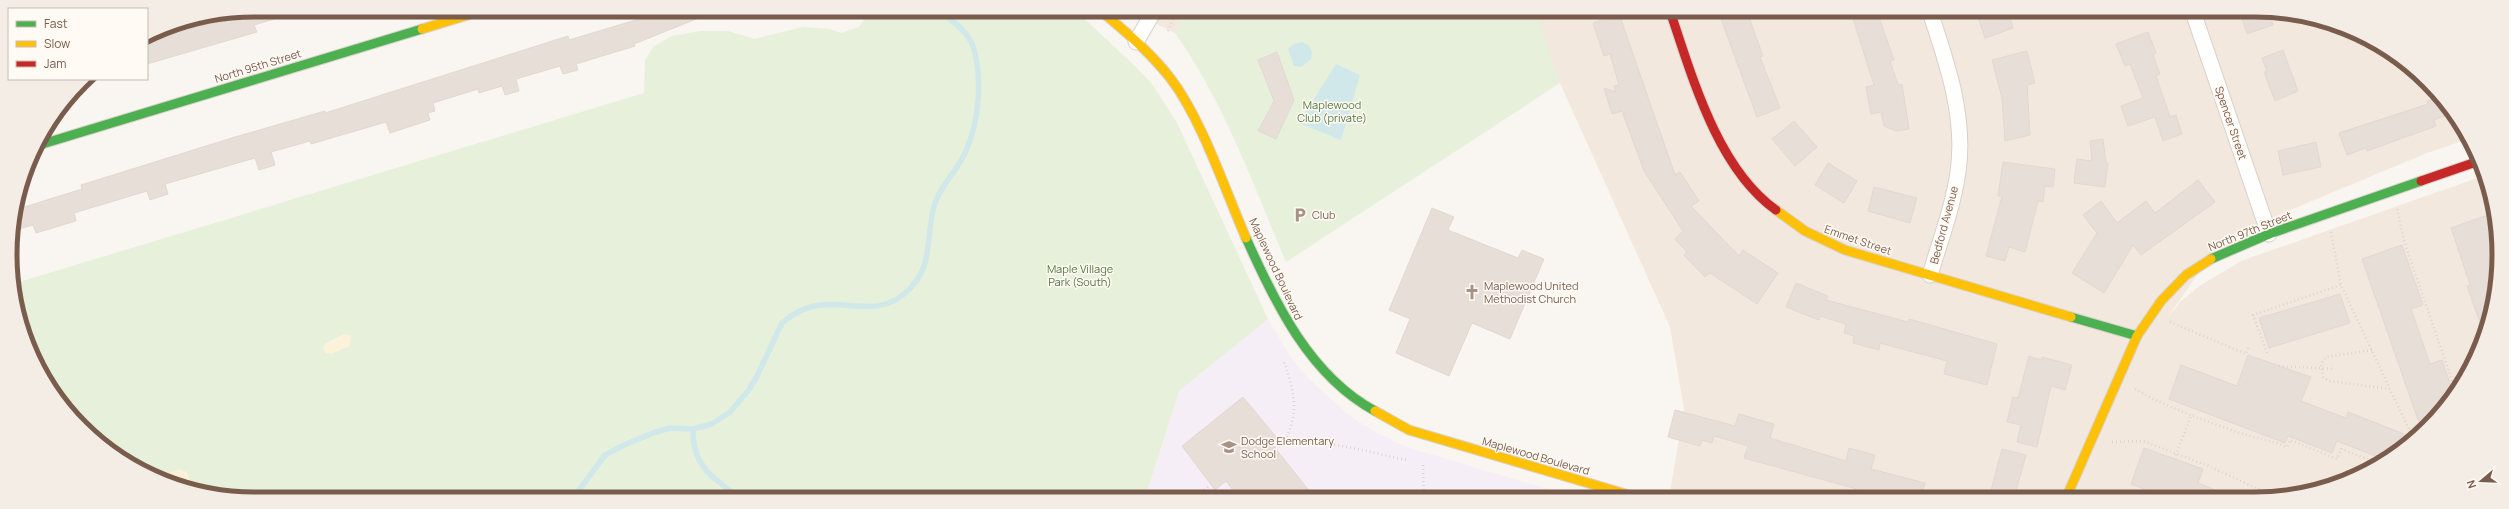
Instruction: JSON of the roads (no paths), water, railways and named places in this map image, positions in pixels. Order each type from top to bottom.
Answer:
[{"type":"street","name":"North 95th Street","points":[[44,143],[461,17]]},
{"type":"street","name":"Maplewood Boulevard","points":[[1108,17],[1136,42],[1170,78],[1186,105],[1271,292],[1290,328],[1311,358],[1338,385],[1375,413],[1409,430],[1619,492]]},
{"type":"street","points":[[1136,42],[1151,17]]},
{"type":"street","name":"Emmet Street","points":[[1672,17],[1712,129],[1728,158],[1765,202],[1789,221],[1821,241],[1845,250],[2136,336]]},
{"type":"street","name":"Bedford Avenue","points":[[1930,275],[1951,208],[1960,149],[1959,127],[1953,87],[1932,17]]},
{"type":"street","name":"Spencer Street","points":[[2195,17],[2269,234]]},
{"type":"street","name":"North 97th Street","points":[[2069,492],[2136,336],[2172,288],[2195,268],[2215,256],[2269,234],[2474,163]]},
{"type":"water","points":[[1302,42],[1308,45],[1312,51],[1311,59],[1301,67],[1294,66],[1288,49],[1294,44]]},
{"type":"water","points":[[1336,64],[1360,75],[1341,140],[1299,123]]},
{"type":"waterway","points":[[578,492],[605,455],[624,445],[653,433],[670,428],[693,429],[712,424],[730,412],[748,391],[756,378],[782,323],[799,312],[815,306],[831,304],[876,306],[890,303],[904,294],[914,284],[921,274],[925,263],[935,203],[941,189],[963,158],[977,113],[979,85],[973,46],[963,30],[947,17]]},
{"type":"waterway","points":[[693,429],[694,445],[703,466],[713,477],[731,492]]},
{"type":"place","name":"Club","points":[[1300,215]]},
{"type":"place","name":"Maplewood United Methodist Church","points":[[1472,292]]},
{"type":"place","name":"Dodge Elementary School","points":[[1229,447]]},
{"type":"park label","name":"Maplewood Club (private)","points":[[1332,111]]},
{"type":"park label","name":"Maple Village Park (South)","points":[[1080,275]]}]
